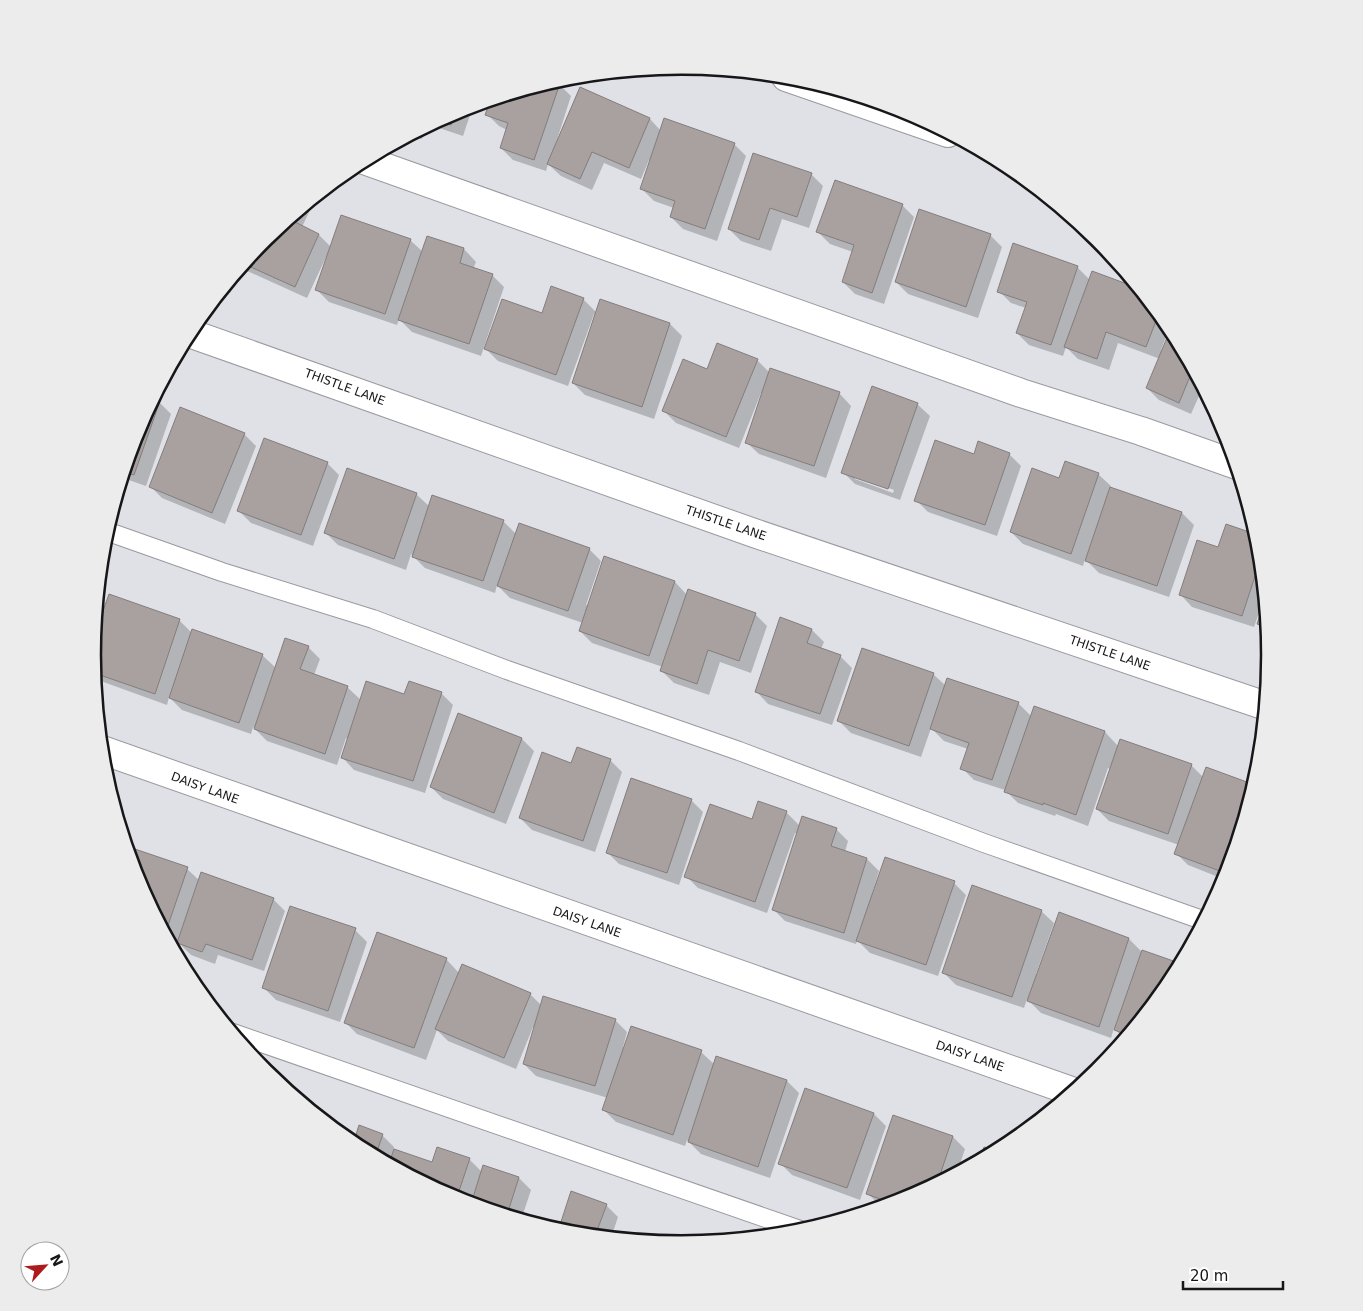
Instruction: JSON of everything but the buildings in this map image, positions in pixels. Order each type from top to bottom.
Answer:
[{"type":"street","points":[[374,164],[1021,393],[1141,431],[1229,462]]},
{"type":"street","name":"THISTLE LANE","points":[[197,336],[754,533],[1260,704]]},
{"type":"street","name":"DAISY LANE","points":[[109,753],[1067,1089]]},
{"type":"lane","points":[[114,535],[222,572],[373,619],[507,670],[739,751],[984,843],[1198,919]]},
{"type":"lane","points":[[244,1037],[789,1226]]}]
